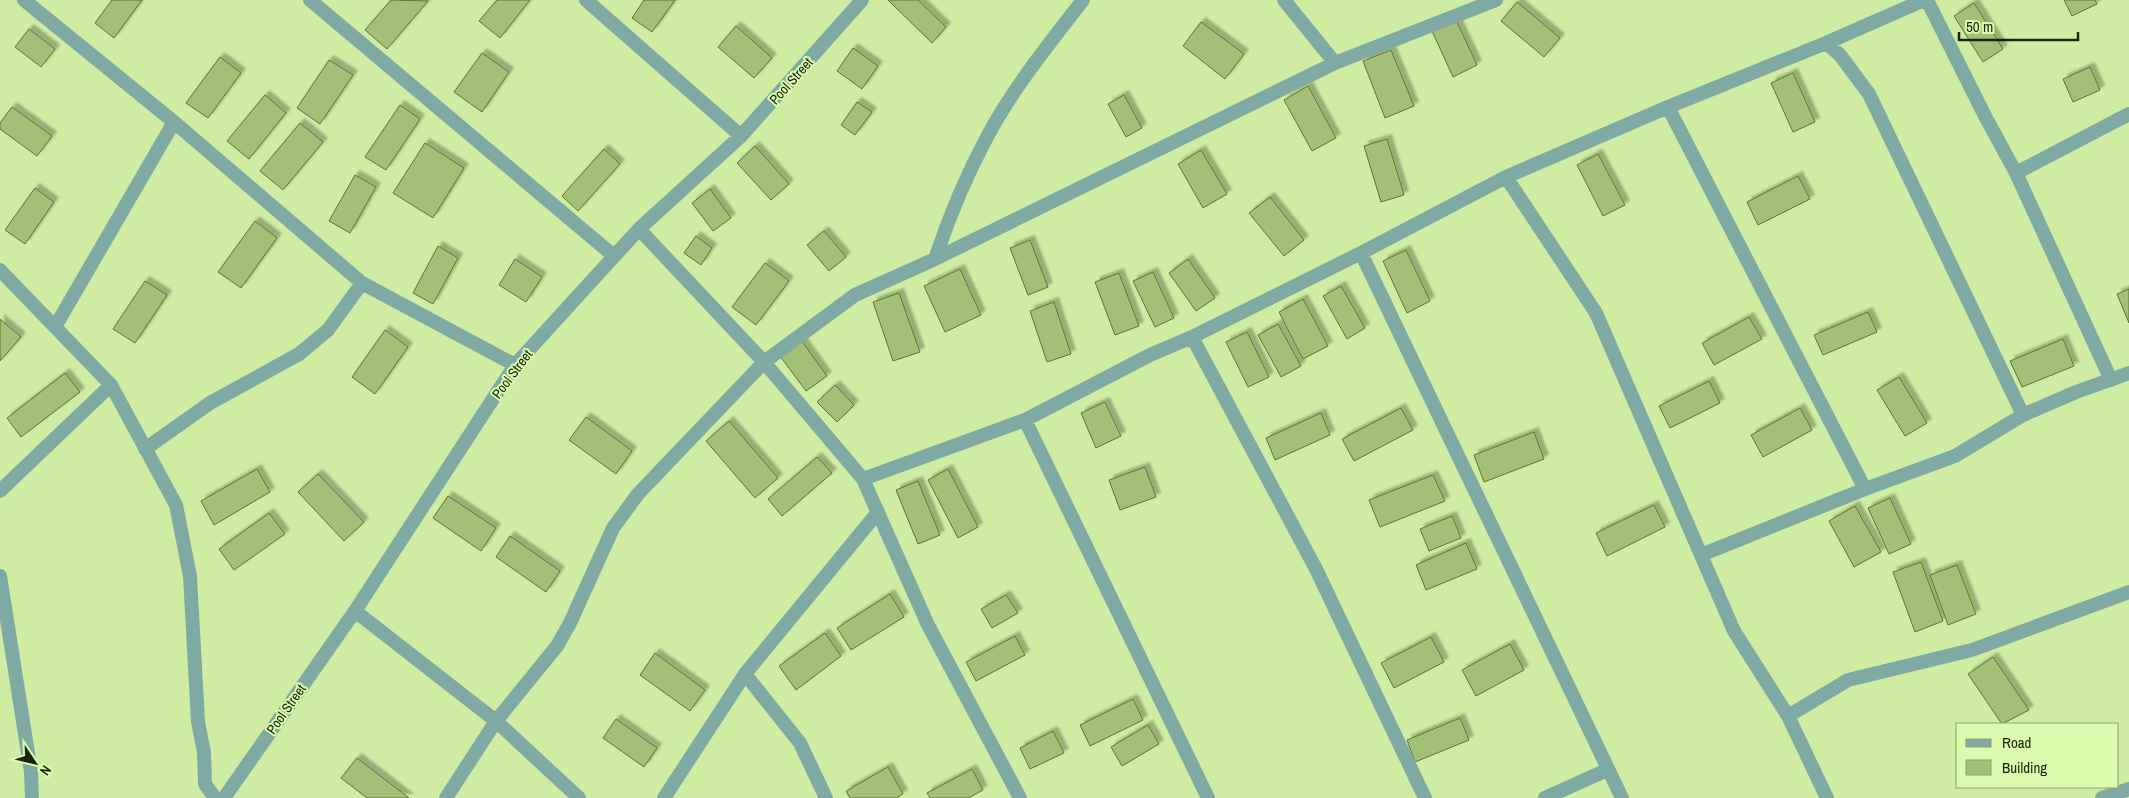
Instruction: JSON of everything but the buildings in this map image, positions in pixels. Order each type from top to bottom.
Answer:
[{"type":"street","points":[[24,0],[174,122],[362,282],[515,365]]},
{"type":"street","points":[[310,0],[614,256]]},
{"type":"street","points":[[586,0],[742,136]]},
{"type":"street","name":"Pool Street","points":[[224,798],[355,611],[515,365],[639,229],[742,136],[862,0]]},
{"type":"street","points":[[935,259],[952,209],[987,136],[1028,73],[1083,0]]},
{"type":"street","points":[[1284,0],[1335,63]]},
{"type":"street","points":[[446,798],[496,721],[556,646],[570,623],[613,528],[638,494],[764,362],[855,295],[935,259],[1335,63],[1496,0]]},
{"type":"street","points":[[863,479],[1025,420],[1150,355],[1192,337],[1361,253],[1506,177],[1668,107],[1926,0],[2016,173],[2111,380]]},
{"type":"street","points":[[1826,43],[1840,55],[1869,94],[2023,415]]},
{"type":"street","points":[[1668,107],[1865,489]]},
{"type":"street","points":[[2016,173],[2129,114]]},
{"type":"street","points":[[54,327],[174,122]]},
{"type":"street","points":[[1506,177],[1596,313],[1734,631],[1788,716],[1827,798]]},
{"type":"street","points":[[639,229],[764,362],[863,479],[928,625],[1020,798]]},
{"type":"street","points":[[1361,253],[1622,798]]},
{"type":"street","points":[[1,272],[111,385],[176,505],[190,576],[197,712],[204,752],[205,784],[215,798]]},
{"type":"street","points":[[145,448],[210,403],[261,373],[299,354],[328,330],[362,282]]},
{"type":"street","points":[[1192,337],[1316,569],[1425,798]]},
{"type":"street","points":[[1701,555],[1865,489],[1956,456],[2023,415],[2076,392],[2129,373]]},
{"type":"street","points":[[0,491],[111,385]]},
{"type":"street","points":[[1025,420],[1208,798]]},
{"type":"street","points":[[664,798],[745,674],[878,512]]},
{"type":"street","points":[[0,576],[31,772],[32,798]]},
{"type":"street","points":[[1788,716],[1848,680],[1972,650],[2129,592]]},
{"type":"street","points":[[355,611],[496,721],[579,798]]},
{"type":"street","points":[[745,674],[800,743],[826,798]]},
{"type":"street","points":[[1545,798],[1607,770]]},
{"type":"street","points":[[2102,798],[2129,790]]}]
